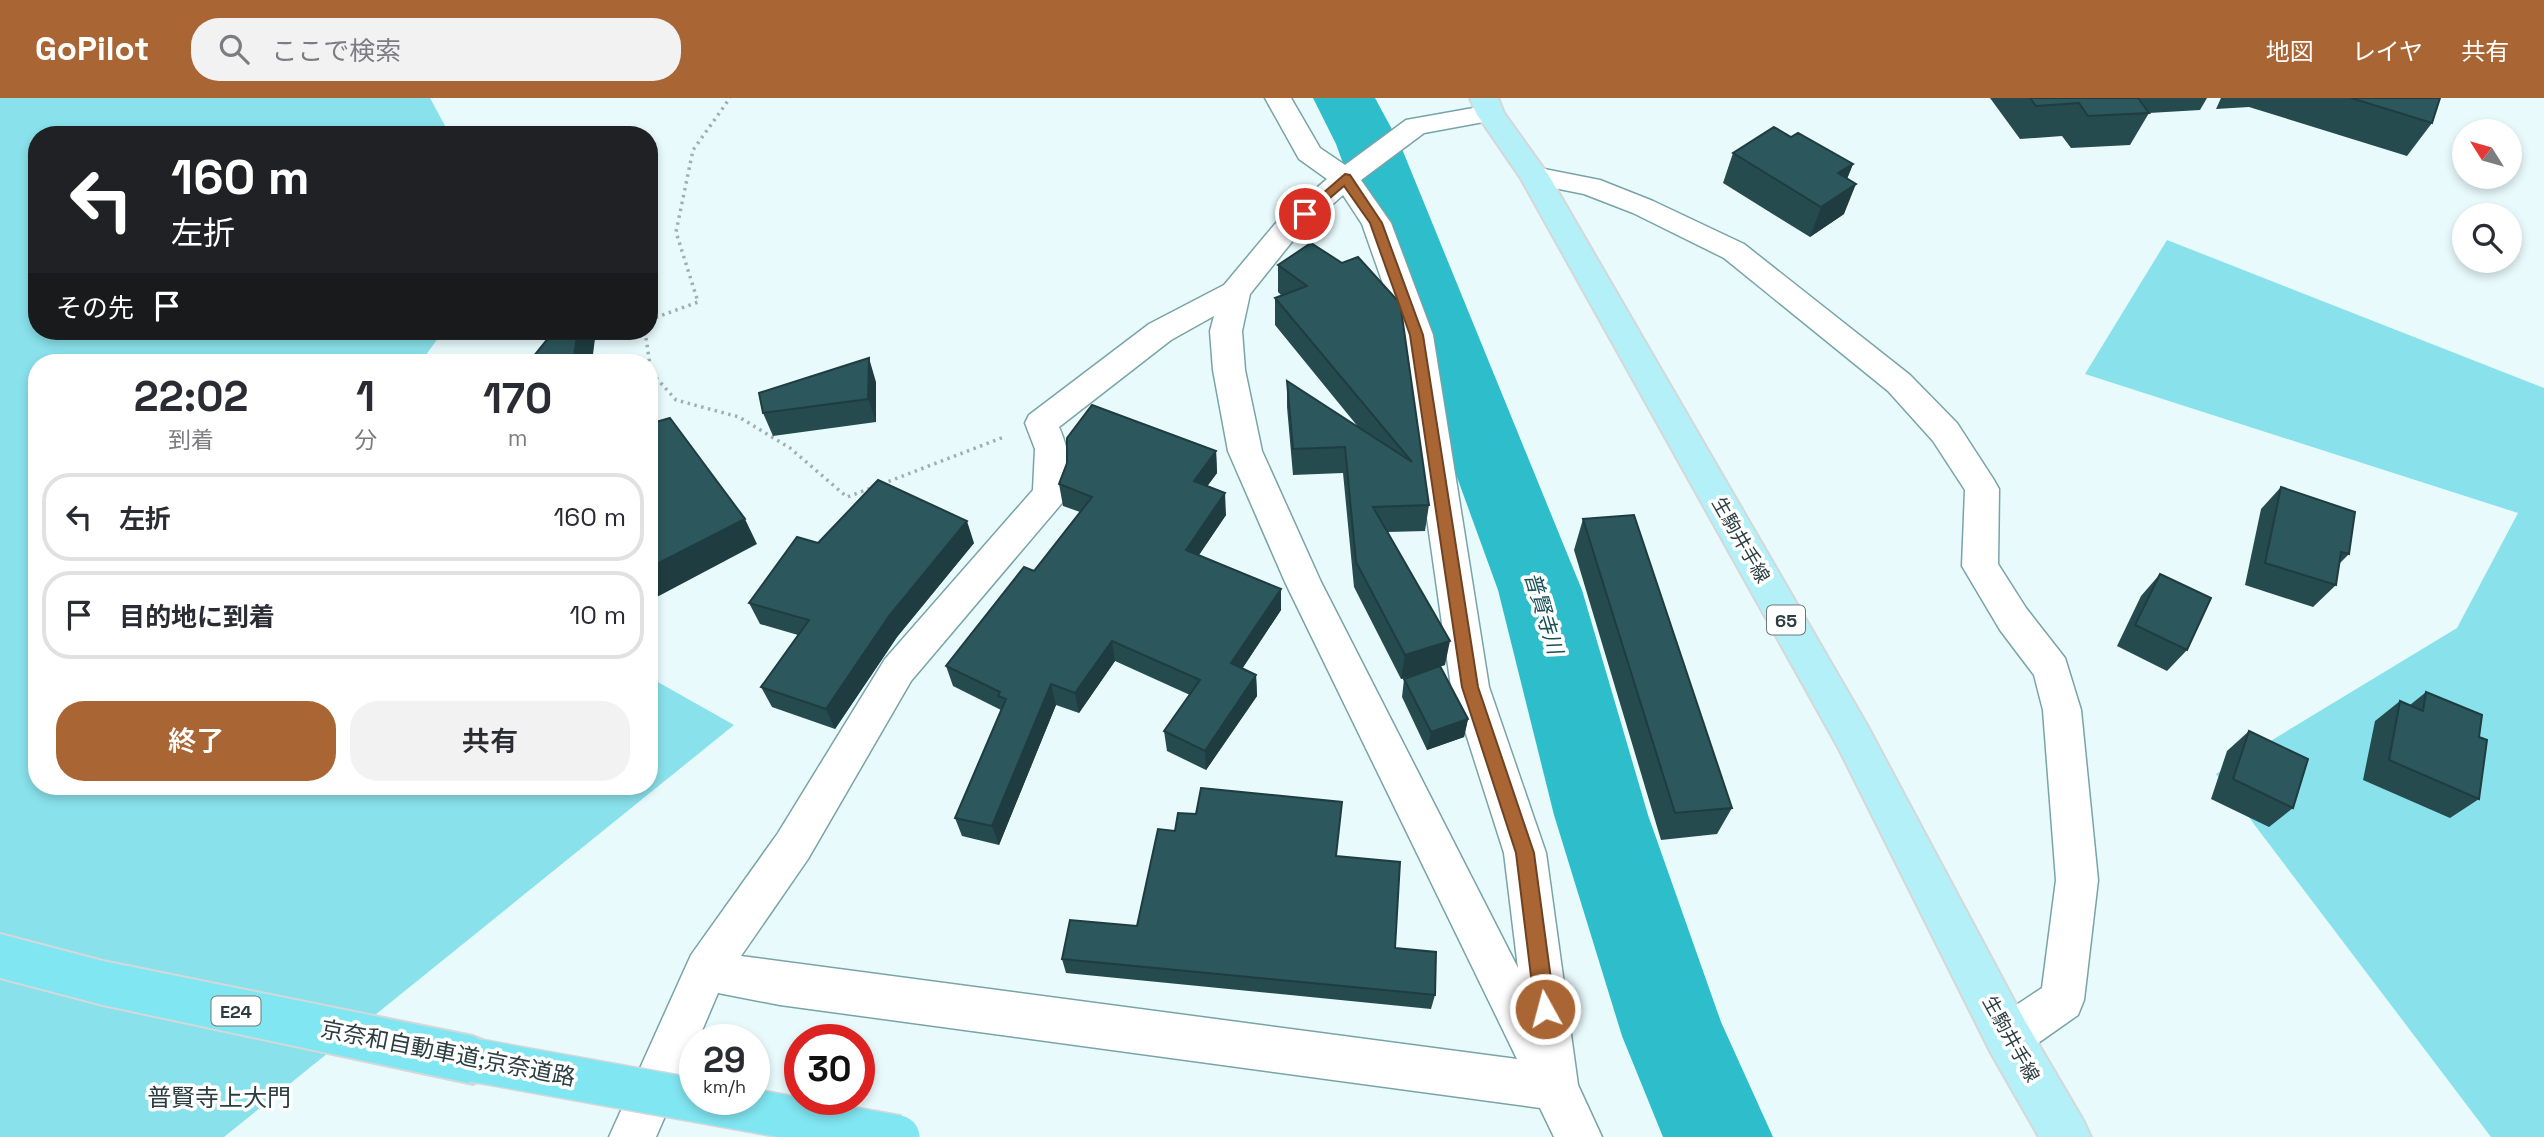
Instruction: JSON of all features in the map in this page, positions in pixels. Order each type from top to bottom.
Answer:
[{"type":"highway","name":"京奈和自動車道;京奈道路","points":[[0,956],[103,983],[473,1060],[898,1137]]},
{"type":"main road","name":"生駒井手線","points":[[1488,105],[1534,176],[1853,737],[2008,1037],[2066,1137]]},
{"type":"street","points":[[1278,98],[1309,153],[1345,178],[1376,223],[1417,335],[1470,687],[1525,853],[1555,1087]]},
{"type":"street","points":[[632,1137],[706,970],[793,846],[898,670],[1050,494],[1052,449],[1041,423],[1160,332],[1235,292],[1285,231],[1345,178],[1416,127],[1488,105]]},
{"type":"street","points":[[1534,176],[1590,186],[1643,207],[1734,251],[1899,383],[1945,432],[1982,489],[1980,566],[2012,619],[2052,669],[2060,700],[2077,880],[2062,1000],[2008,1037]]},
{"type":"street","points":[[1235,292],[1226,331],[1229,370],[1245,451],[1303,582],[1579,1137]]},
{"type":"street","points":[[706,970],[780,984],[1555,1087]]},
{"type":"path","points":[[658,317],[698,302],[676,232],[693,150],[730,98]]},
{"type":"path","points":[[658,380],[676,400],[739,416],[790,448],[847,497],[1041,423]]},
{"type":"shaded area","points":[[0,98],[430,98],[445,126],[28,126],[28,340],[437,340],[427,354],[28,354],[28,795],[647,795],[224,1137],[0,1137]]},
{"type":"shaded area","points":[[2167,240],[2544,388],[2544,1137],[2491,1137],[2216,774],[2457,628],[2518,513],[2085,374]]},
{"type":"shaded area","points":[[658,682],[734,725],[658,786]]},
{"type":"building","points":[[2030,98],[2138,98],[2149,113],[2088,116],[2079,103],[2036,106]]},
{"type":"building","points":[[2351,98],[2440,98],[2432,123]]},
{"type":"building","points":[[1774,127],[1791,137],[1798,133],[1853,164],[1838,173],[1856,184],[1821,207],[1733,153]]},
{"type":"building","points":[[1311,243],[1342,263],[1358,257],[1398,301],[1401,309],[1429,505],[1373,507],[1450,641],[1405,655],[1356,562],[1345,447],[1293,449],[1287,381],[1412,462],[1275,298],[1307,286],[1278,265]]},
{"type":"building","points":[[547,340],[577,340],[574,354],[535,354]]},
{"type":"building","points":[[869,358],[868,399],[763,413],[759,393]]},
{"type":"building","points":[[1092,405],[1216,451],[1194,481],[1225,493],[1186,550],[1281,589],[1231,663],[1256,675],[1205,751],[1164,731],[1200,680],[1112,641],[1075,693],[1051,684],[992,826],[955,818],[1006,699],[998,696],[1000,692],[946,666],[1024,567],[1034,571],[1092,497],[1059,484],[1067,463],[1067,438]]},
{"type":"building","points":[[670,418],[745,519],[658,563],[658,421]]},
{"type":"building","points":[[878,480],[967,521],[889,616],[826,709],[761,687],[809,620],[749,603],[797,537],[818,543]]},
{"type":"building","points":[[2281,487],[2355,512],[2349,554],[2341,552],[2336,585],[2265,563]]},
{"type":"building","points":[[1634,515],[1732,808],[1675,813],[1583,519]]},
{"type":"building","points":[[2160,574],[2211,598],[2187,650],[2135,625]]},
{"type":"building","points":[[1440,666],[1468,719],[1431,732],[1404,679]]},
{"type":"building","points":[[2426,692],[2482,715],[2479,737],[2487,740],[2479,799],[2389,760],[2400,701],[2423,711]]},
{"type":"building","points":[[2249,731],[2308,759],[2293,808],[2233,779]]},
{"type":"building","points":[[1201,788],[1342,802],[1336,856],[1400,862],[1395,948],[1436,952],[1435,995],[1062,959],[1070,920],[1137,926],[1158,829],[1175,831],[1178,813],[1196,814]]},
{"type":"waterway","name":"普賢寺川","points":[[1344,98],[1368,144],[1540,590],[1601,815],[1674,1036],[1718,1137]]},
{"type":"district","name":"普賢寺上大門","points":[[219,1097]]},
{"type":"route","points":[[1305,214],[1345,178],[1376,223],[1417,335],[1449,532],[1470,687],[1525,853],[1545,1009]]}]
